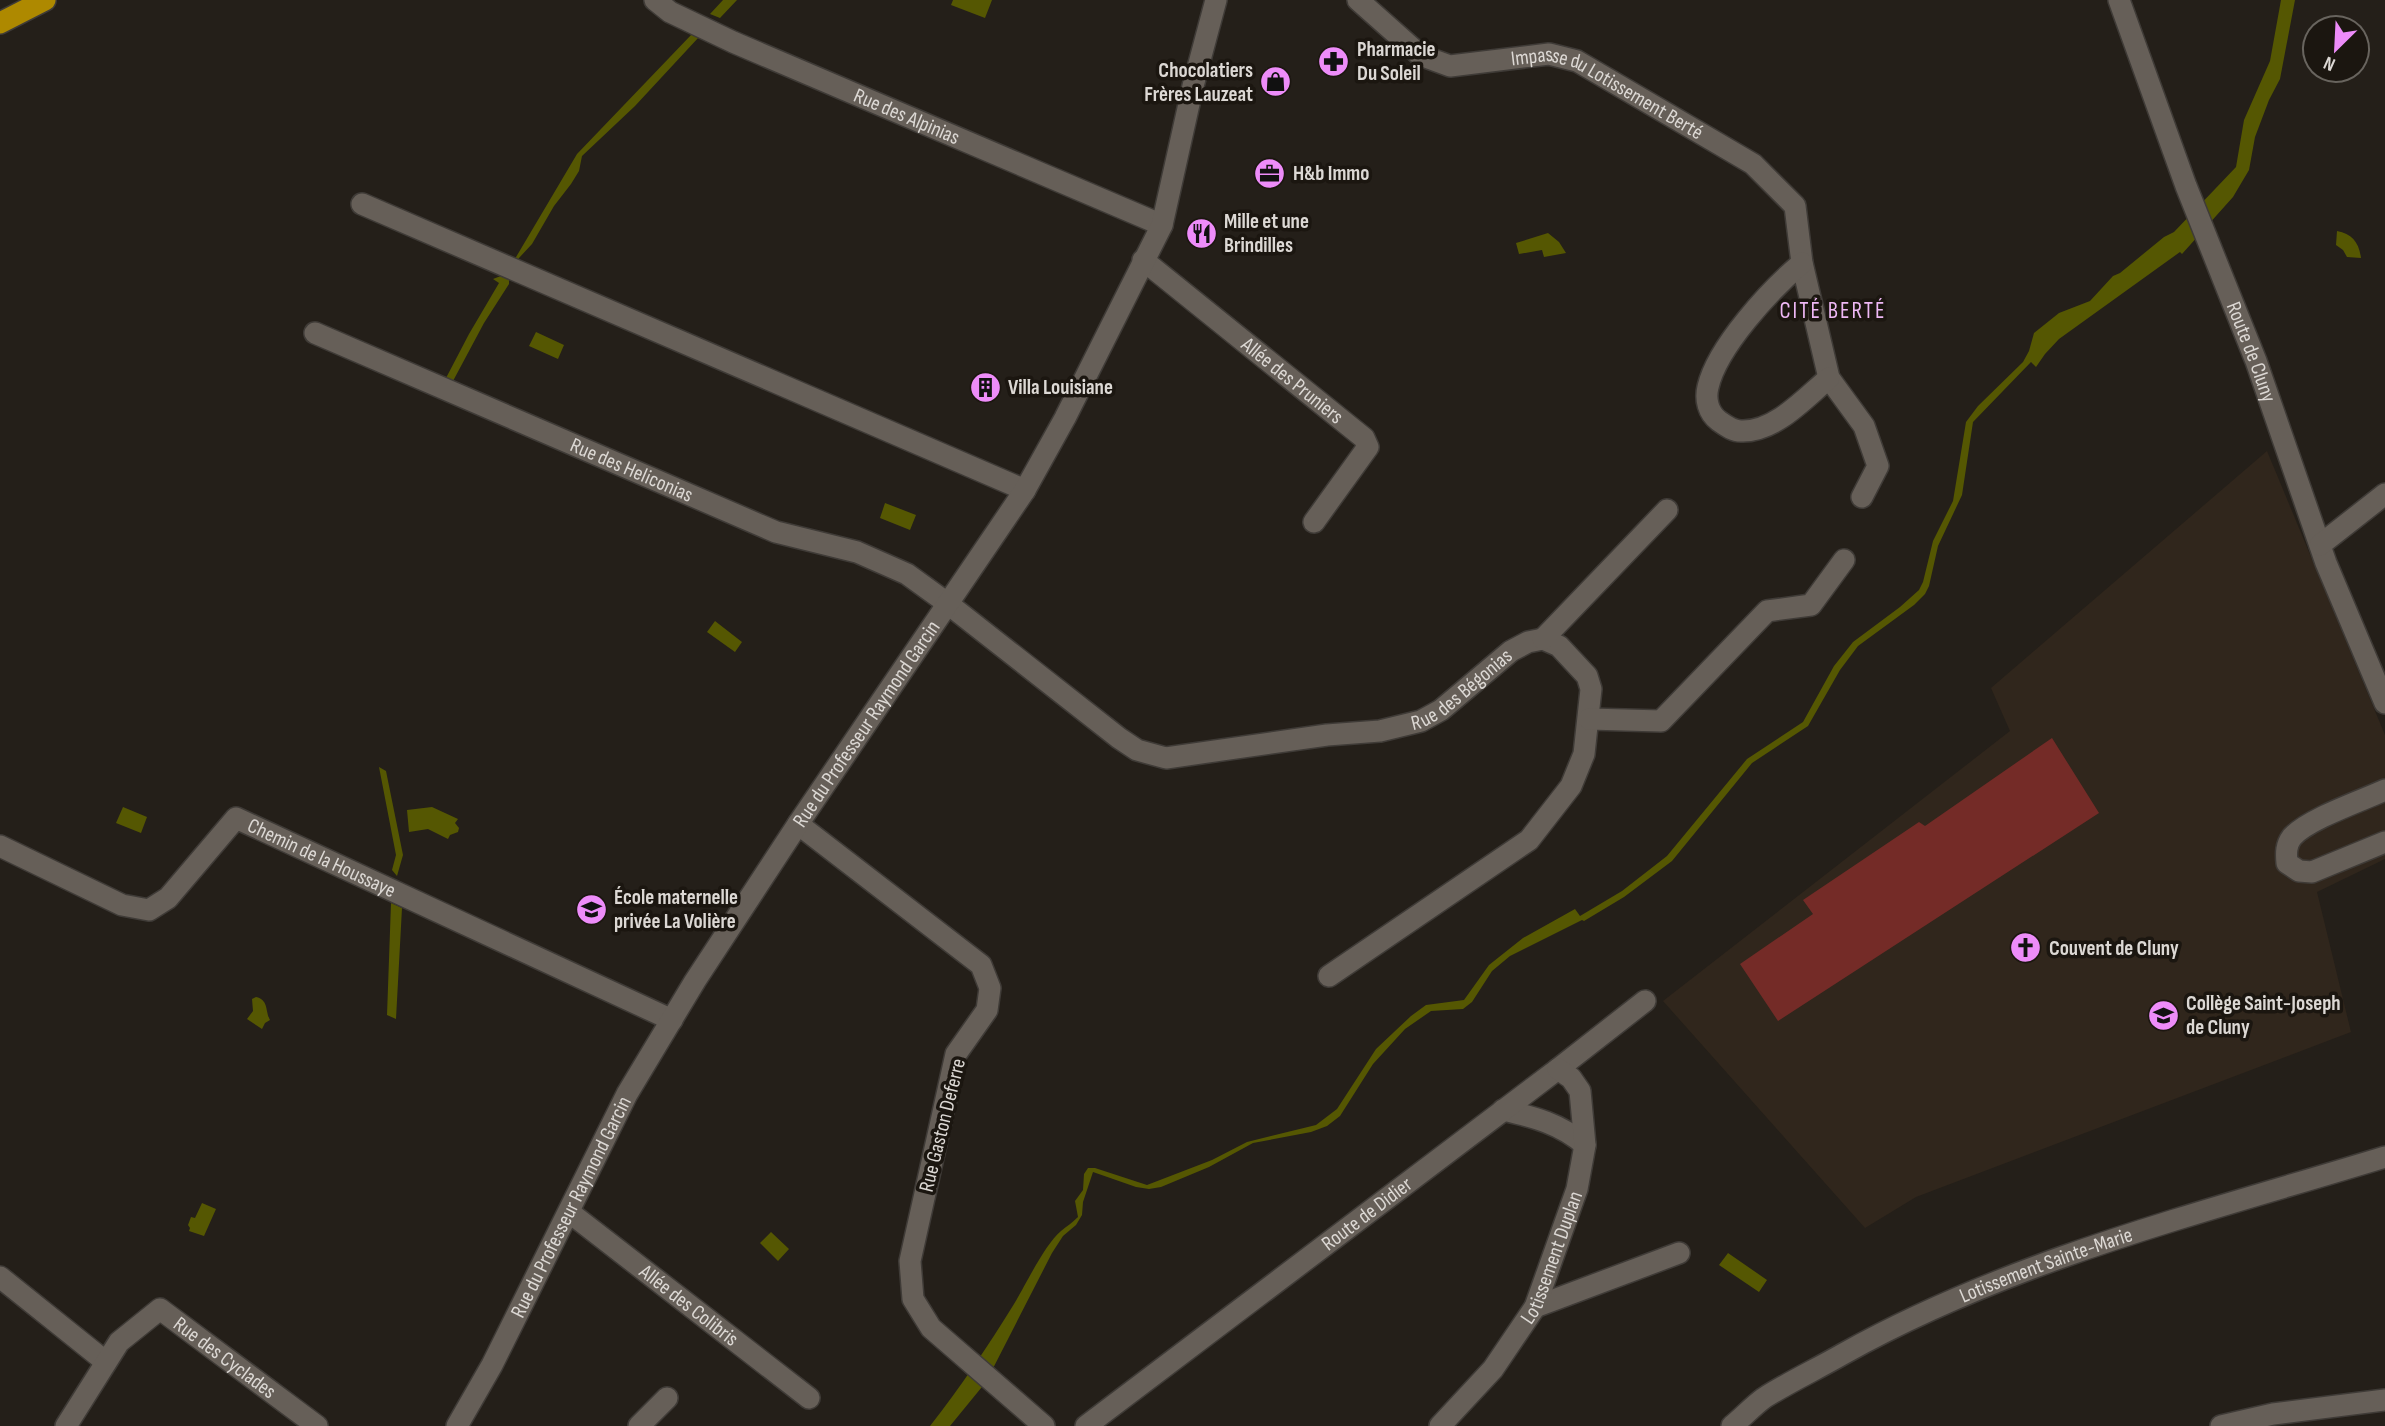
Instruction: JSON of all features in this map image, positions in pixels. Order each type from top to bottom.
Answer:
[{"type":"highway","points":[[0,23],[45,0]]},
{"type":"street","name":"Rue des Alpinias","points":[[655,0],[670,12],[733,42],[1162,225]]},
{"type":"street","name":"Rue du Professeur Raymond Garcin","points":[[457,1426],[492,1365],[627,1094],[798,824],[1025,490],[1065,418],[1162,225],[1192,86],[1216,0]]},
{"type":"street","name":"Impasse du Lotissement Berté","points":[[1358,0],[1420,55],[1450,66],[1549,54],[1577,61],[1753,164],[1795,206],[1802,263],[1829,379],[1864,426],[1878,466],[1862,497]]},
{"type":"street","name":"Route de Cluny","points":[[2119,0],[2186,186],[2256,361],[2320,545],[2385,703]]},
{"type":"street","points":[[362,204],[1025,490]]},
{"type":"street","name":"Allée des Pruniers","points":[[1143,260],[1364,438],[1368,447],[1314,522]]},
{"type":"street","points":[[1802,263],[1780,281],[1730,342],[1717,363],[1708,387],[1707,403],[1714,417],[1727,427],[1741,432],[1759,429],[1775,421],[1829,379]]},
{"type":"street","name":"Rue des Heliconias","points":[[315,333],[776,532],[857,552],[907,575],[947,603]]},
{"type":"street","points":[[2320,545],[2385,494]]},
{"type":"street","points":[[1329,976],[1529,840],[1571,786],[1584,754],[1590,719],[1591,689],[1587,676],[1559,646],[1543,639],[1667,510]]},
{"type":"street","points":[[1590,719],[1661,721],[1767,611],[1811,605],[1844,559]]},
{"type":"street","name":"Rue des Bégonias","points":[[947,603],[1119,738],[1137,750],[1166,758],[1327,735],[1380,731],[1421,721],[1441,710],[1511,651],[1528,642],[1543,639]]},
{"type":"street","points":[[2385,790],[2305,826],[2291,838],[2286,850],[2287,863],[2299,871],[2312,872],[2385,842]]},
{"type":"street","name":"Chemin de la Houssaye","points":[[0,846],[122,905],[149,910],[168,898],[236,818],[672,1020]]},
{"type":"street","name":"Rue Gaston Deferre","points":[[798,824],[982,965],[990,988],[987,1010],[956,1054],[910,1261],[913,1299],[931,1328],[1044,1426]]},
{"type":"street","name":"Route de Didier","points":[[1086,1426],[1558,1069],[1645,1000]]},
{"type":"street","name":"Lotissement Duplan","points":[[1440,1426],[1493,1369],[1535,1307],[1577,1189],[1586,1144],[1580,1091],[1571,1078],[1558,1069]]},
{"type":"street","points":[[1503,1110],[1541,1119],[1571,1132],[1586,1144]]},
{"type":"street","name":"Lotissement Sainte-Marie","points":[[1732,1426],[1763,1399],[1861,1344],[1913,1317],[1995,1282],[2126,1236],[2385,1157]]},
{"type":"street","name":"Allée des Colibris","points":[[569,1212],[809,1398]]},
{"type":"street","points":[[1535,1307],[1679,1253]]},
{"type":"street","points":[[0,1277],[106,1362]]},
{"type":"street","name":"Rue des Cyclades","points":[[66,1426],[119,1342],[160,1309],[317,1426]]},
{"type":"street","points":[[639,1426],[667,1398]]},
{"type":"street","points":[[2221,1426],[2273,1415],[2385,1401]]},
{"type":"shaded area","points":[[723,0],[737,0],[720,18],[710,14]]},
{"type":"shaded area","points":[[953,0],[992,0],[985,18],[951,5]]},
{"type":"shaded area","points":[[2281,0],[2295,0],[2280,79],[2255,137],[2249,170],[2233,197],[2182,254],[2180,252],[2059,339],[2036,367],[2031,362],[1973,422],[1962,495],[1938,546],[1925,594],[1858,646],[1840,670],[1808,726],[1752,763],[1672,861],[1624,897],[1584,921],[1510,956],[1492,971],[1472,1002],[1463,1009],[1431,1011],[1405,1029],[1373,1064],[1340,1116],[1327,1126],[1311,1132],[1253,1143],[1209,1167],[1161,1187],[1136,1187],[1093,1172],[1083,1202],[1082,1215],[1052,1253],[986,1382],[950,1426],[930,1426],[984,1351],[1048,1245],[1078,1217],[1075,1201],[1083,1190],[1084,1174],[1088,1168],[1147,1185],[1212,1160],[1247,1142],[1316,1125],[1337,1109],[1376,1049],[1411,1016],[1426,1005],[1464,1000],[1489,965],[1523,938],[1575,909],[1580,916],[1622,891],[1667,856],[1747,759],[1803,722],[1834,666],[1853,642],[1919,590],[1933,541],[1953,501],[1966,422],[1978,406],[2023,362],[2034,333],[2059,313],[2090,301],[2113,276],[2174,232],[2236,167],[2244,120],[2270,61]]},
{"type":"shaded area","points":[[692,34],[699,37],[635,106],[582,156],[579,171],[532,244],[519,258],[509,276],[509,284],[484,323],[453,381],[446,378],[499,283],[493,279],[506,274],[577,154]]},
{"type":"shaded area","points":[[2337,231],[2354,240],[2359,247],[2361,258],[2347,257],[2336,245]]},
{"type":"shaded area","points":[[1548,233],[1559,242],[1566,253],[1544,257],[1542,250],[1519,254],[1516,243]]},
{"type":"shaded area","points":[[536,332],[564,345],[558,359],[529,346]]},
{"type":"shaded area","points":[[2267,451],[2385,735],[2385,859],[2317,892],[2351,1032],[1916,1197],[1865,1228],[1663,1001],[2010,731],[1991,688]]},
{"type":"shaded area","points":[[885,503],[916,515],[910,530],[880,518]]},
{"type":"shaded area","points":[[715,621],[742,642],[735,652],[707,632]]},
{"type":"shaded area","points":[[2052,738],[2099,813],[1778,1021],[1740,964],[1813,914],[1803,900],[1919,822],[1925,826]]},
{"type":"shaded area","points":[[379,767],[386,771],[403,855],[397,876],[392,870],[396,855]]},
{"type":"shaded area","points":[[123,807],[147,817],[141,833],[116,823]]},
{"type":"shaded area","points":[[432,807],[458,819],[455,823],[459,828],[458,832],[450,835],[448,839],[428,829],[409,832],[407,810]]},
{"type":"shaded area","points":[[391,903],[402,908],[396,1019],[387,1015]]},
{"type":"shaded area","points":[[256,997],[265,1003],[270,1020],[262,1029],[247,1019],[253,1011],[252,999]]},
{"type":"shaded area","points":[[202,1203],[216,1209],[204,1236],[189,1231],[188,1225],[191,1217],[195,1218]]},
{"type":"shaded area","points":[[771,1232],[789,1249],[778,1261],[760,1243]]},
{"type":"shaded area","points":[[1728,1253],[1767,1280],[1759,1292],[1719,1265]]},
{"type":"place","name":"Pharmacie Du Soleil","points":[[1334,61]]},
{"type":"place","name":"Chocolatiers Frères Lauzeat","points":[[1276,82]]},
{"type":"place","name":"H&b Immo","points":[[1270,173]]},
{"type":"place","name":"Mille et une Brindilles","points":[[1201,233]]},
{"type":"place","name":"Villa Louisiane","points":[[985,387]]},
{"type":"place","name":"École maternelle privée La Volière","points":[[591,909]]},
{"type":"place","name":"Couvent de Cluny","points":[[2026,948]]},
{"type":"place","name":"Collège Saint-Joseph de Cluny","points":[[2163,1015]]},
{"type":"district","name":"CITÉ BERTÉ","points":[[1833,310]]}]
